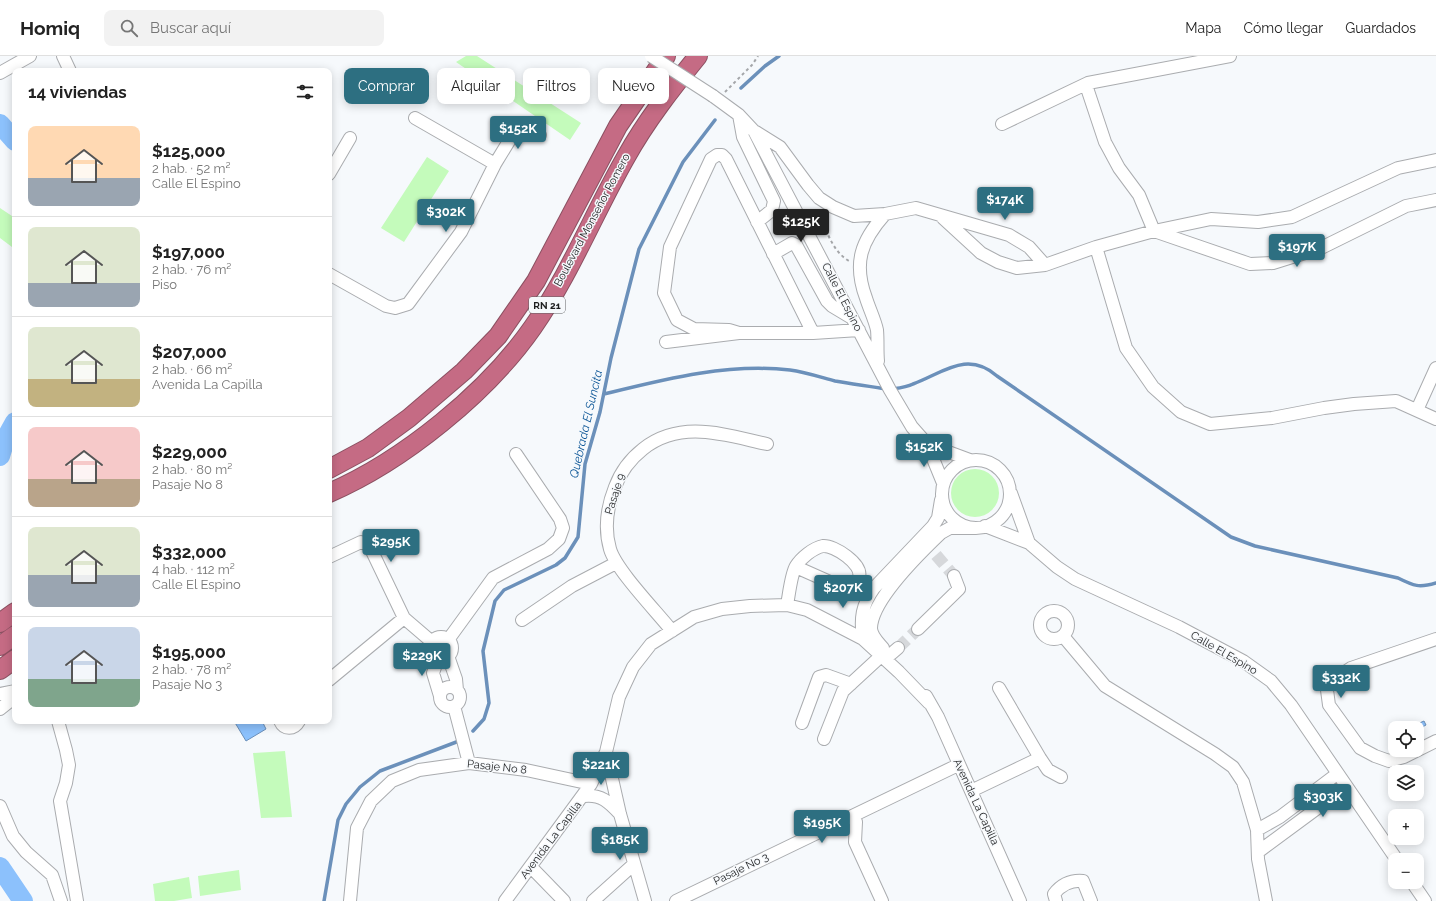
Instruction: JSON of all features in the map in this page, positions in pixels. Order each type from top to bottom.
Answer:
[{"type":"highway","name":"Boulevard Monseñor Romero","points":[[332,468],[368,448],[410,418],[464,371],[498,336],[536,281],[618,126],[666,56]]},
{"type":"highway","name":"Boulevard Monseñor Romero","points":[[332,492],[361,478],[424,435],[472,395],[516,350],[534,326],[573,260],[610,185],[638,136],[657,108],[698,56]]},
{"type":"highway","points":[[0,623],[12,614]]},
{"type":"highway","points":[[0,646],[12,637]]},
{"type":"highway","points":[[0,670],[12,661]]},
{"type":"street","points":[[0,73],[30,56]]},
{"type":"street","points":[[64,56],[69,68]]},
{"type":"street","name":"Calle El Espino","points":[[651,56],[739,115],[754,131],[852,318],[878,364],[900,409],[927,444],[942,487]]},
{"type":"street","points":[[1002,124],[1086,85],[1230,56]]},
{"type":"street","points":[[1086,85],[1105,142],[1119,168],[1139,195],[1154,231],[1250,264],[1273,263],[1322,248],[1406,206],[1436,200]]},
{"type":"street","points":[[739,115],[743,137],[774,201],[772,210],[757,222]]},
{"type":"street","points":[[415,118],[495,164]]},
{"type":"street","points":[[332,276],[386,306],[395,308],[408,304],[462,232],[495,164],[520,123],[540,135]]},
{"type":"street","points":[[754,131],[780,147],[819,198],[833,207],[854,216],[885,214],[916,208],[943,218],[974,224],[1009,235],[1029,247],[1045,265]]},
{"type":"street","points":[[332,169],[350,138]]},
{"type":"street","points":[[739,333],[729,330],[694,329],[677,320],[664,293],[670,247],[710,159],[717,155],[722,155],[726,159],[813,333]]},
{"type":"street","points":[[943,218],[982,253],[998,262],[1017,268],[1045,265],[1096,247],[1154,231],[1211,219],[1258,222],[1292,217],[1398,168],[1436,160]]},
{"type":"street","points":[[878,364],[877,329],[860,282],[860,265],[863,244],[873,227],[885,214]]},
{"type":"street","points":[[773,254],[792,243],[796,245],[827,301],[832,306],[852,318]]},
{"type":"street","points":[[1096,247],[1126,348],[1153,387],[1181,412],[1210,424],[1272,418],[1324,408],[1396,401],[1436,419]]},
{"type":"street","points":[[666,342],[739,333],[813,333],[859,330]]},
{"type":"street","points":[[1417,410],[1436,368]]},
{"type":"street","name":"Pasaje 9","points":[[672,631],[616,563],[610,549],[606,522],[612,494],[620,472],[634,457],[650,444],[668,434],[698,430],[767,444]]},
{"type":"street","points":[[927,444],[970,460],[985,461],[996,466],[1004,475],[1029,543]]},
{"type":"street","points":[[448,640],[493,578],[548,549],[558,539],[563,528],[560,519],[516,454]]},
{"type":"street","points":[[863,639],[867,618],[867,598],[874,588],[934,526],[941,507],[942,487],[954,467],[970,460]]},
{"type":"street","points":[[942,487],[943,504],[951,517],[961,525],[980,527]]},
{"type":"street","points":[[867,618],[886,592],[928,545],[941,533],[950,528],[980,527],[995,522],[1005,512],[1009,502],[1010,489]]},
{"type":"street","name":"Calle El Espino","points":[[980,527],[1029,543],[1057,567],[1075,579],[1179,627],[1243,661],[1271,681],[1291,705],[1392,853]]},
{"type":"street","points":[[332,556],[361,542],[369,545],[404,618],[432,642]]},
{"type":"street","points":[[928,545],[936,555]]},
{"type":"street","points":[[787,605],[796,567],[810,552],[823,546],[836,549],[855,563],[859,570],[859,577],[856,583],[848,588],[841,587],[796,567]]},
{"type":"street","points":[[522,620],[572,586],[616,563]]},
{"type":"street","points":[[918,629],[959,589],[954,576]]},
{"type":"street","name":"Avenida La Capilla","points":[[505,901],[584,796],[591,784],[606,752],[619,697],[633,667],[652,644],[672,631],[694,617],[722,609],[750,606],[787,605],[807,610],[890,653]]},
{"type":"street","points":[[332,678],[404,618]]},
{"type":"street","name":"Avenida La Capilla","points":[[828,620],[849,622],[867,618],[873,637],[916,679],[929,704],[938,717],[958,765],[1020,901]]},
{"type":"street","points":[[1063,636],[1105,686],[1216,754],[1233,767],[1243,782],[1257,830],[1258,852],[1263,891],[1266,901]]},
{"type":"street","points":[[448,640],[438,638],[432,642],[431,651],[443,657],[457,690],[460,699],[454,706]]},
{"type":"street","points":[[1436,639],[1351,668],[1333,680],[1327,690],[1329,704],[1360,748],[1375,756],[1390,761],[1404,757],[1436,741]]},
{"type":"street","points":[[448,640],[451,647],[433,673],[444,705],[454,706]]},
{"type":"street","points":[[824,739],[843,692],[890,653]]},
{"type":"street","points":[[802,724],[819,677],[826,675],[851,684]]},
{"type":"street","points":[[440,696],[443,690],[448,687],[457,690]]},
{"type":"street","points":[[999,688],[1048,770],[1061,777]]},
{"type":"street","points":[[0,694],[12,692]]},
{"type":"street","points":[[0,709],[12,699]]},
{"type":"street","points":[[454,706],[469,763]]},
{"type":"street","points":[[59,724],[66,750],[68,765],[66,783],[60,801],[77,901]]},
{"type":"street","points":[[282,724],[288,728],[294,727],[296,724]]},
{"type":"street","points":[[606,752],[620,814],[645,901]]},
{"type":"street","points":[[971,791],[1040,758]]},
{"type":"street","name":"Pasaje No 8","points":[[350,901],[357,828],[371,801],[392,781],[419,770],[469,763],[526,770],[591,784]]},
{"type":"street","name":"Pasaje No 3","points":[[676,901],[958,765]]},
{"type":"street","points":[[1257,830],[1280,818],[1337,774]]},
{"type":"street","points":[[1258,852],[1346,787]]},
{"type":"street","points":[[584,796],[591,795],[605,800],[620,814]]},
{"type":"street","points":[[0,806],[12,836],[26,852],[52,875],[61,901]]},
{"type":"street","points":[[1297,806],[1304,817]]},
{"type":"street","points":[[853,816],[856,822],[855,842],[882,901]]},
{"type":"street","points":[[593,901],[634,864]]},
{"type":"street","points":[[531,867],[564,901]]},
{"type":"street","points":[[1056,901],[1054,894],[1058,889],[1074,880],[1083,881],[1091,901]]},
{"type":"street","points":[[1417,889],[1425,901]]},
{"type":"path","points":[[715,98],[752,65],[758,56]]},
{"type":"path","points":[[819,198],[820,213],[830,240],[844,258],[852,263],[860,265]]},
{"type":"green space","points":[[466,56],[477,56],[496,68],[465,68],[456,62]]},
{"type":"green space","points":[[515,80],[523,86],[523,104],[552,104],[581,123],[570,140],[515,102]]},
{"type":"green space","points":[[427,157],[449,171],[404,242],[381,228]]},
{"type":"green space","points":[[0,208],[12,216],[12,247],[0,238]]},
{"type":"green space","points":[[975,469],[984,471],[992,476],[997,484],[999,493],[997,502],[992,510],[984,515],[975,517],[966,515],[958,510],[953,502],[951,493],[953,484],[958,476],[966,471]]},
{"type":"green space","points":[[285,751],[292,817],[261,818],[253,753]]},
{"type":"green space","points":[[239,870],[241,890],[200,896],[198,876]]},
{"type":"green space","points":[[189,877],[192,898],[174,901],[155,901],[153,884]]},
{"type":"water","points":[[236,724],[264,724],[266,729],[246,741]]},
{"type":"waterway","name":"Quebrada El Suncita","points":[[741,88],[765,66],[779,56]]},
{"type":"waterway","name":"Quebrada El Suncita","points":[[473,731],[484,719],[489,703],[483,651],[495,601],[504,590],[556,565],[565,558],[578,537],[585,464],[600,412],[611,358],[639,249],[683,162],[715,120]]},
{"type":"waterway","points":[[0,124],[12,138]]},
{"type":"waterway","points":[[892,389],[911,385],[955,366],[965,364],[986,368],[1231,537],[1255,546],[1398,578],[1408,583],[1421,586],[1436,583]]},
{"type":"waterway","points":[[604,394],[696,374],[766,368],[790,370],[835,381],[886,389]]},
{"type":"waterway","points":[[0,456],[5,440],[12,427]]},
{"type":"waterway","name":"Quebrada El Suncita","points":[[324,901],[338,820],[346,804],[360,787],[380,771],[459,741]]},
{"type":"waterway","points":[[0,867],[23,901]]},
{"type":"tunnel","points":[[936,555],[954,576]]},
{"type":"tunnel","points":[[898,648],[918,629]]}]
